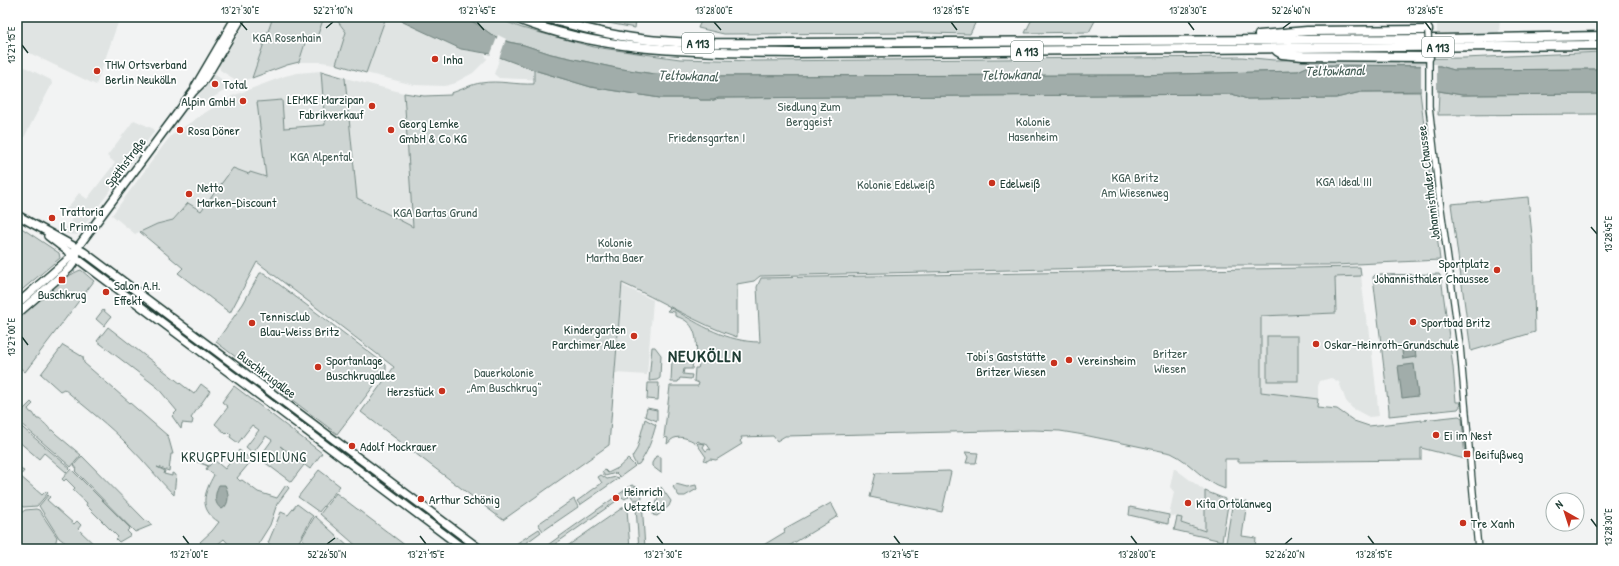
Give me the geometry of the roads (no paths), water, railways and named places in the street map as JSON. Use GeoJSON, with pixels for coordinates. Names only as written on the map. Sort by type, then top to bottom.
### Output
{"type":"FeatureCollection","features":[{"type":"Feature","properties":{"kind":"highway","name":"A 113"},"geometry":{"type":"LineString","coordinates":[[513,17],[564,33],[637,47],[686,52],[1184,50],[1602,46]]}},
{"type":"Feature","properties":{"kind":"highway","name":"A 113"},"geometry":{"type":"LineString","coordinates":[[542,17],[597,31],[639,39],[684,43],[1443,39],[1602,36]]}},
{"type":"Feature","properties":{"kind":"highway"},"geometry":{"type":"LineString","coordinates":[[1243,39],[1250,35],[1307,31],[1428,31]]}},
{"type":"Feature","properties":{"kind":"highway"},"geometry":{"type":"LineString","coordinates":[[1274,49],[1282,54],[1303,56],[1429,57]]}},
{"type":"Feature","properties":{"kind":"main road"},"geometry":{"type":"LineString","coordinates":[[209,67],[236,17]]}},
{"type":"Feature","properties":{"kind":"main road"},"geometry":{"type":"LineString","coordinates":[[209,67],[242,17]]}},
{"type":"Feature","properties":{"kind":"main road","name":"Späthstraße"},"geometry":{"type":"LineString","coordinates":[[74,256],[77,247],[193,92],[202,83],[209,67]]}},
{"type":"Feature","properties":{"kind":"main road","name":"Buschkrugallee"},"geometry":{"type":"LineString","coordinates":[[17,215],[77,247],[480,549]]}},
{"type":"Feature","properties":{"kind":"main road","name":"Buschkrugallee"},"geometry":{"type":"LineString","coordinates":[[36,225],[128,298],[464,549]]}},
{"type":"Feature","properties":{"kind":"main road"},"geometry":{"type":"LineString","coordinates":[[17,304],[74,256]]}},
{"type":"Feature","properties":{"kind":"main road"},"geometry":{"type":"LineString","coordinates":[[17,314],[70,268],[74,256]]}},
{"type":"Feature","properties":{"kind":"main road"},"geometry":{"type":"LineString","coordinates":[[128,298],[134,290]]}},
{"type":"Feature","properties":{"kind":"main road"},"geometry":{"type":"LineString","coordinates":[[236,378],[242,371]]}},
{"type":"Feature","properties":{"kind":"main road"},"geometry":{"type":"LineString","coordinates":[[330,448],[335,441]]}},
{"type":"Feature","properties":{"kind":"street"},"geometry":{"type":"LineString","coordinates":[[1427,17],[1428,31]]}},
{"type":"Feature","properties":{"kind":"street","name":"Johannisthaler Chaussee"},"geometry":{"type":"LineString","coordinates":[[1428,31],[1429,98],[1439,195],[1460,346],[1478,549]]}},
{"type":"Feature","properties":{"kind":"water","name":"Teltowkanal"},"geometry":{"type":"Polygon","coordinates":[[[399,17],[463,17],[477,24],[492,35],[508,42],[524,45],[551,54],[616,68],[654,74],[689,76],[1136,75],[1298,71],[1311,65],[1440,66],[1454,70],[1602,69],[1602,94],[1462,95],[1439,91],[1361,92],[1336,98],[1247,99],[1232,94],[718,98],[714,100],[700,100],[698,98],[660,98],[591,87],[534,70],[491,54],[461,49],[403,22],[399,17]]]}},
{"type":"Feature","properties":{"kind":"water"},"geometry":{"type":"Polygon","coordinates":[[[1415,349],[1416,357],[1403,359],[1402,351],[1415,349]]]}},
{"type":"Feature","properties":{"kind":"water"},"geometry":{"type":"Polygon","coordinates":[[[1414,364],[1418,396],[1402,398],[1398,366],[1414,364]]]}},
{"type":"Feature","properties":{"kind":"water"},"geometry":{"type":"Polygon","coordinates":[[[219,485],[225,485],[228,495],[228,501],[222,509],[216,501],[219,485]]]}},
{"type":"Feature","properties":{"kind":"place","name":"Inha"},"geometry":{"type":"Point","coordinates":[435,59]}},
{"type":"Feature","properties":{"kind":"place","name":"THW Ortsverband Berlin Neukölln"},"geometry":{"type":"Point","coordinates":[97,71]}},
{"type":"Feature","properties":{"kind":"place","name":"Total"},"geometry":{"type":"Point","coordinates":[215,84]}},
{"type":"Feature","properties":{"kind":"place","name":"Alpin GmbH"},"geometry":{"type":"Point","coordinates":[243,101]}},
{"type":"Feature","properties":{"kind":"place","name":"LEMKE Marzipan Fabrikverkauf"},"geometry":{"type":"Point","coordinates":[372,106]}},
{"type":"Feature","properties":{"kind":"place","name":"Rosa Döner"},"geometry":{"type":"Point","coordinates":[180,130]}},
{"type":"Feature","properties":{"kind":"place","name":"Georg Lemke GmbH & Co KG"},"geometry":{"type":"Point","coordinates":[391,130]}},
{"type":"Feature","properties":{"kind":"place","name":"Edelweiß"},"geometry":{"type":"Point","coordinates":[992,183]}},
{"type":"Feature","properties":{"kind":"place","name":"Netto Marken-Discount"},"geometry":{"type":"Point","coordinates":[189,194]}},
{"type":"Feature","properties":{"kind":"place","name":"Trattoria Il Primo"},"geometry":{"type":"Point","coordinates":[52,218]}},
{"type":"Feature","properties":{"kind":"place","name":"Sportplatz Johannisthaler Chaussee"},"geometry":{"type":"Point","coordinates":[1497,270]}},
{"type":"Feature","properties":{"kind":"place","name":"Buschkrug"},"geometry":{"type":"Point","coordinates":[62,280]}},
{"type":"Feature","properties":{"kind":"place","name":"Salon A.H. Effekt"},"geometry":{"type":"Point","coordinates":[106,292]}},
{"type":"Feature","properties":{"kind":"place","name":"Sportbad Britz"},"geometry":{"type":"Point","coordinates":[1413,322]}},
{"type":"Feature","properties":{"kind":"place","name":"Tennisclub Blau-Weiss Britz"},"geometry":{"type":"Point","coordinates":[252,323]}},
{"type":"Feature","properties":{"kind":"place","name":"Kindergarten Parchimer Allee"},"geometry":{"type":"Point","coordinates":[634,336]}},
{"type":"Feature","properties":{"kind":"place","name":"Oskar-Heinroth-Grundschule"},"geometry":{"type":"Point","coordinates":[1316,344]}},
{"type":"Feature","properties":{"kind":"place","name":"Vereinsheim"},"geometry":{"type":"Point","coordinates":[1069,360]}},
{"type":"Feature","properties":{"kind":"place","name":"Tobi's Gaststätte Britzer Wiesen"},"geometry":{"type":"Point","coordinates":[1054,363]}},
{"type":"Feature","properties":{"kind":"place","name":"Sportanlage Buschkrugallee"},"geometry":{"type":"Point","coordinates":[318,367]}},
{"type":"Feature","properties":{"kind":"place","name":"Herzstück"},"geometry":{"type":"Point","coordinates":[442,391]}},
{"type":"Feature","properties":{"kind":"place","name":"Ei im Nest"},"geometry":{"type":"Point","coordinates":[1436,435]}},
{"type":"Feature","properties":{"kind":"place","name":"Adolf Mockrauer"},"geometry":{"type":"Point","coordinates":[352,446]}},
{"type":"Feature","properties":{"kind":"place","name":"Beifußweg"},"geometry":{"type":"Point","coordinates":[1467,454]}},
{"type":"Feature","properties":{"kind":"place","name":"Heinrich Uetzfeld"},"geometry":{"type":"Point","coordinates":[616,498]}},
{"type":"Feature","properties":{"kind":"place","name":"Arthur Schönig"},"geometry":{"type":"Point","coordinates":[421,499]}},
{"type":"Feature","properties":{"kind":"place","name":"Kita Ortolanweg"},"geometry":{"type":"Point","coordinates":[1188,503]}},
{"type":"Feature","properties":{"kind":"place","name":"Tre Xanh"},"geometry":{"type":"Point","coordinates":[1463,523]}},
{"type":"Feature","properties":{"kind":"district","name":"NEUKÖLLN"},"geometry":{"type":"Point","coordinates":[705,355]}},
{"type":"Feature","properties":{"kind":"district","name":"KRUGPFUHLSIEDLUNG"},"geometry":{"type":"Point","coordinates":[244,456]}},
{"type":"Feature","properties":{"kind":"park label","name":"KGA Rosenhain"},"geometry":{"type":"Point","coordinates":[287,37]}},
{"type":"Feature","properties":{"kind":"park label","name":"Siedlung Zum Berggeist"},"geometry":{"type":"Point","coordinates":[809,114]}},
{"type":"Feature","properties":{"kind":"park label","name":"Kolonie Hasenheim"},"geometry":{"type":"Point","coordinates":[1033,128]}},
{"type":"Feature","properties":{"kind":"park label","name":"Friedensgarten I"},"geometry":{"type":"Point","coordinates":[707,137]}},
{"type":"Feature","properties":{"kind":"park label","name":"KGA Alpental"},"geometry":{"type":"Point","coordinates":[321,156]}},
{"type":"Feature","properties":{"kind":"park label","name":"KGA Ideal III"},"geometry":{"type":"Point","coordinates":[1344,181]}},
{"type":"Feature","properties":{"kind":"park label","name":"Kolonie Edelweiß"},"geometry":{"type":"Point","coordinates":[896,184]}},
{"type":"Feature","properties":{"kind":"park label","name":"KGA Britz Am Wiesenweg"},"geometry":{"type":"Point","coordinates":[1135,184]}},
{"type":"Feature","properties":{"kind":"park label","name":"KGA Bartas Grund"},"geometry":{"type":"Point","coordinates":[435,212]}},
{"type":"Feature","properties":{"kind":"park label","name":"Kolonie Martha Baer"},"geometry":{"type":"Point","coordinates":[615,250]}},
{"type":"Feature","properties":{"kind":"park label","name":"Britzer Wiesen"},"geometry":{"type":"Point","coordinates":[1170,360]}},
{"type":"Feature","properties":{"kind":"park label","name":"Dauerkolonie „Am Buschkrug“"},"geometry":{"type":"Point","coordinates":[504,380]}}]}
